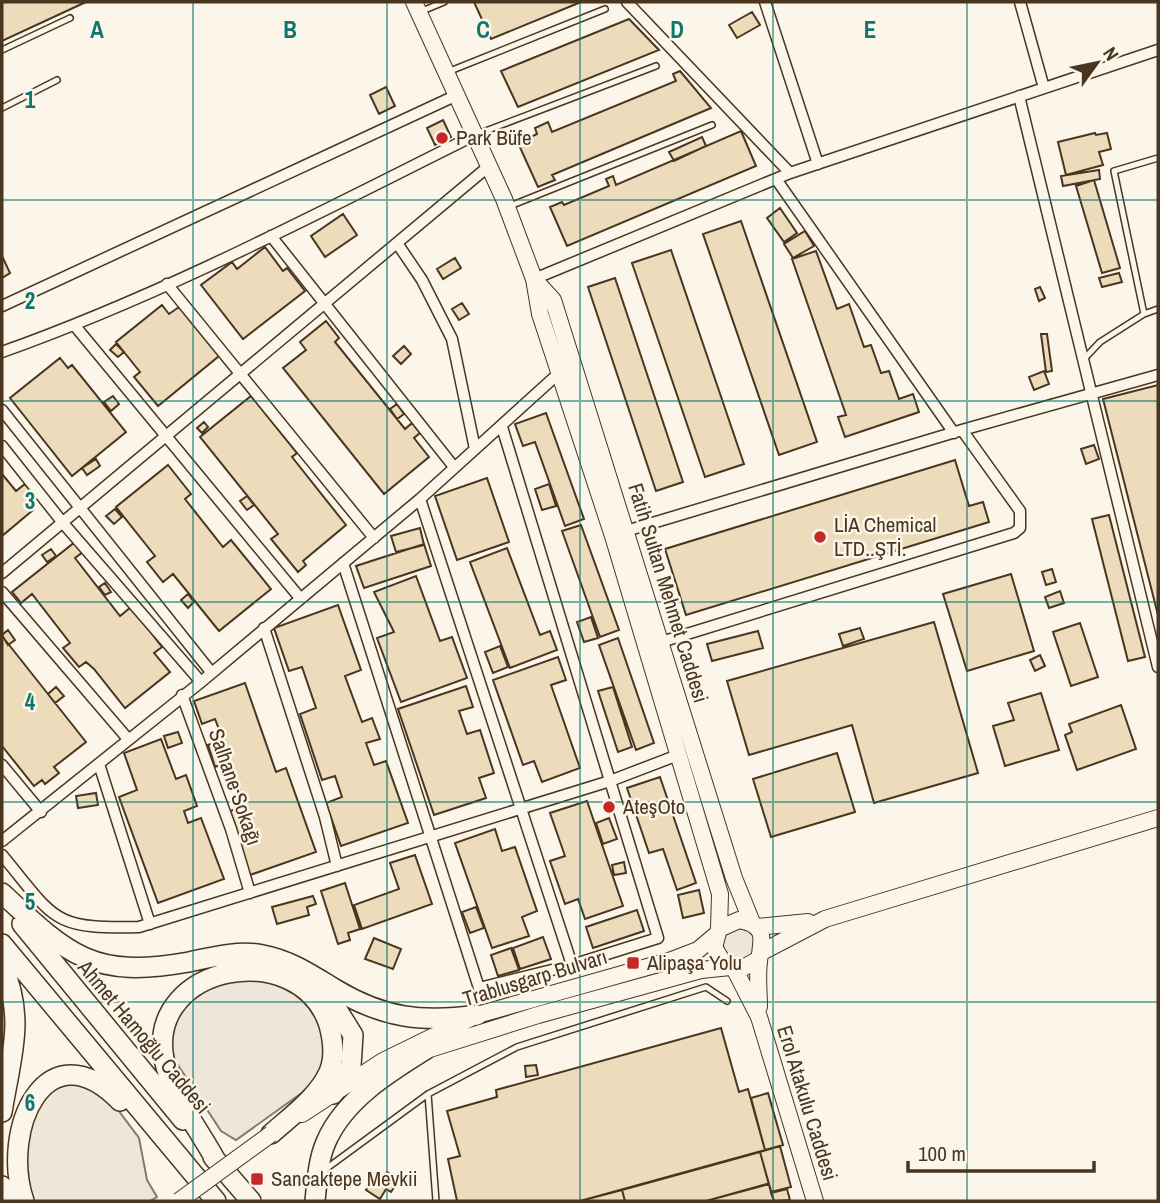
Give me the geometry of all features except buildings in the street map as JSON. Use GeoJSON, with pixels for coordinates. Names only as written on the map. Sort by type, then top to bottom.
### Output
{"type":"FeatureCollection","features":[{"type":"Feature","properties":{"kind":"highway"},"geometry":{"type":"LineString","coordinates":[[2,893],[59,944],[90,962],[147,968],[218,956],[260,954],[280,959],[361,1004],[385,1013],[441,1021],[477,1015]]}},
{"type":"Feature","properties":{"kind":"highway","name":"Ahmet Hamoğlu Caddesi"},"geometry":{"type":"LineString","coordinates":[[2,900],[251,1201]]}},
{"type":"Feature","properties":{"kind":"highway"},"geometry":{"type":"LineString","coordinates":[[2,944],[215,1201]]}},
{"type":"Feature","properties":{"kind":"highway"},"geometry":{"type":"LineString","coordinates":[[2,964],[12,991],[17,1030],[2,1112]]}},
{"type":"Feature","properties":{"kind":"highway"},"geometry":{"type":"LineString","coordinates":[[215,1159],[169,1075],[163,1042],[169,1015],[179,1000],[204,982],[233,970],[267,972],[292,982],[317,1003],[333,1043],[329,1072],[315,1091],[271,1134]]}},
{"type":"Feature","properties":{"kind":"highway"},"geometry":{"type":"LineString","coordinates":[[307,972],[328,993],[353,1035],[351,1066],[333,1094]]}},
{"type":"Feature","properties":{"kind":"highway"},"geometry":{"type":"LineString","coordinates":[[315,1201],[326,1141],[353,1104],[389,1073],[425,1050]]}},
{"type":"Feature","properties":{"kind":"highway"},"geometry":{"type":"LineString","coordinates":[[24,1201],[13,1160],[17,1120],[35,1088],[64,1076],[90,1077],[103,1085],[192,1174]]}},
{"type":"Feature","properties":{"kind":"main road","name":"Fatih Sultan Mehmet Caddesi"},"geometry":{"type":"LineString","coordinates":[[416,7],[507,207],[534,279],[540,314],[558,374],[661,642],[734,878],[755,926]]}},
{"type":"Feature","properties":{"kind":"main road","name":"Fatih Sultan Mehmet Caddesi"},"geometry":{"type":"LineString","coordinates":[[534,279],[554,300],[576,369],[678,755],[720,894],[718,932]]}},
{"type":"Feature","properties":{"kind":"main road"},"geometry":{"type":"LineString","coordinates":[[558,374],[576,369]]}},
{"type":"Feature","properties":{"kind":"main road"},"geometry":{"type":"LineString","coordinates":[[678,755],[694,749]]}},
{"type":"Feature","properties":{"kind":"main road"},"geometry":{"type":"LineString","coordinates":[[759,1017],[732,968],[716,953],[718,932],[739,920],[755,926],[825,919],[1158,818]]}},
{"type":"Feature","properties":{"kind":"main road"},"geometry":{"type":"LineString","coordinates":[[732,968],[748,967],[760,955],[825,919]]}},
{"type":"Feature","properties":{"kind":"main road"},"geometry":{"type":"LineString","coordinates":[[755,926],[763,939],[760,955],[759,1017]]}},
{"type":"Feature","properties":{"kind":"main road","name":"Trablusgarp Bulvarı"},"geometry":{"type":"LineString","coordinates":[[179,1201],[271,1134],[383,1061],[477,1015],[672,960],[698,950],[718,932]]}},
{"type":"Feature","properties":{"kind":"main road","name":"Trablusgarp Bulvarı"},"geometry":{"type":"LineString","coordinates":[[333,1094],[425,1050],[701,970],[732,968]]}},
{"type":"Feature","properties":{"kind":"main road","name":"Erol Atakulu Caddesi"},"geometry":{"type":"LineString","coordinates":[[759,1017],[815,1201]]}},
{"type":"Feature","properties":{"kind":"street"},"geometry":{"type":"LineString","coordinates":[[627,2],[790,173]]}},
{"type":"Feature","properties":{"kind":"street"},"geometry":{"type":"LineString","coordinates":[[765,2],[818,164]]}},
{"type":"Feature","properties":{"kind":"street"},"geometry":{"type":"LineString","coordinates":[[1020,2],[1044,88]]}},
{"type":"Feature","properties":{"kind":"street"},"geometry":{"type":"LineString","coordinates":[[534,279],[790,173],[1158,50]]}},
{"type":"Feature","properties":{"kind":"street"},"geometry":{"type":"LineString","coordinates":[[2,306],[457,95]]}},
{"type":"Feature","properties":{"kind":"street"},"geometry":{"type":"LineString","coordinates":[[1019,96],[1158,667]]}},
{"type":"Feature","properties":{"kind":"street"},"geometry":{"type":"LineString","coordinates":[[2,352],[75,326],[167,284],[475,135]]}},
{"type":"Feature","properties":{"kind":"street"},"geometry":{"type":"LineString","coordinates":[[2,573],[489,166]]}},
{"type":"Feature","properties":{"kind":"street"},"geometry":{"type":"LineString","coordinates":[[661,642],[1014,533],[1020,528],[1020,511],[958,431],[776,179]]}},
{"type":"Feature","properties":{"kind":"street"},"geometry":{"type":"LineString","coordinates":[[271,236],[454,467]]}},
{"type":"Feature","properties":{"kind":"street"},"geometry":{"type":"LineString","coordinates":[[397,243],[422,280],[452,339],[475,449]]}},
{"type":"Feature","properties":{"kind":"street"},"geometry":{"type":"LineString","coordinates":[[167,284],[374,538]]}},
{"type":"Feature","properties":{"kind":"street"},"geometry":{"type":"LineString","coordinates":[[75,326],[300,598]]}},
{"type":"Feature","properties":{"kind":"street"},"geometry":{"type":"LineString","coordinates":[[2,841],[374,538],[502,427],[558,374]]}},
{"type":"Feature","properties":{"kind":"street"},"geometry":{"type":"LineString","coordinates":[[619,533],[958,431],[1158,375]]}},
{"type":"Feature","properties":{"kind":"street"},"geometry":{"type":"LineString","coordinates":[[2,410],[79,510],[211,672]]}},
{"type":"Feature","properties":{"kind":"street"},"geometry":{"type":"LineString","coordinates":[[343,563],[479,988],[572,965],[658,938],[502,427]]}},
{"type":"Feature","properties":{"kind":"street"},"geometry":{"type":"LineString","coordinates":[[2,446],[64,523],[201,681]]}},
{"type":"Feature","properties":{"kind":"street"},"geometry":{"type":"LineString","coordinates":[[420,499],[572,965]]}},
{"type":"Feature","properties":{"kind":"street"},"geometry":{"type":"LineString","coordinates":[[2,593],[128,739]]}},
{"type":"Feature","properties":{"kind":"street"},"geometry":{"type":"LineString","coordinates":[[264,628],[325,817],[337,866]]}},
{"type":"Feature","properties":{"kind":"street","name":"Salhane Sokağı"},"geometry":{"type":"LineString","coordinates":[[182,695],[231,829],[250,892]]}},
{"type":"Feature","properties":{"kind":"street"},"geometry":{"type":"LineString","coordinates":[[2,855],[51,914],[64,922],[89,928],[150,924],[610,781],[678,755]]}},
{"type":"Feature","properties":{"kind":"street"},"geometry":{"type":"LineString","coordinates":[[99,764],[150,924]]}},
{"type":"Feature","properties":{"kind":"street"},"geometry":{"type":"LineString","coordinates":[[2,765],[41,811]]}},
{"type":"Feature","properties":{"kind":"lane"},"geometry":{"type":"LineString","coordinates":[[416,7],[444,2]]}},
{"type":"Feature","properties":{"kind":"lane"},"geometry":{"type":"LineString","coordinates":[[447,73],[605,9]]}},
{"type":"Feature","properties":{"kind":"lane"},"geometry":{"type":"LineString","coordinates":[[2,50],[70,18]]}},
{"type":"Feature","properties":{"kind":"lane"},"geometry":{"type":"LineString","coordinates":[[475,135],[656,66]]}},
{"type":"Feature","properties":{"kind":"lane"},"geometry":{"type":"LineString","coordinates":[[2,108],[57,80]]}},
{"type":"Feature","properties":{"kind":"lane"},"geometry":{"type":"LineString","coordinates":[[507,207],[712,125]]}},
{"type":"Feature","properties":{"kind":"lane"},"geometry":{"type":"LineString","coordinates":[[1144,314],[1114,172],[1158,158]]}},
{"type":"Feature","properties":{"kind":"lane"},"geometry":{"type":"LineString","coordinates":[[1083,360],[1100,342],[1144,314],[1158,309]]}},
{"type":"Feature","properties":{"kind":"lane"},"geometry":{"type":"LineString","coordinates":[[318,1175],[428,1094],[517,1047],[706,987],[727,1001]]}},
{"type":"Feature","properties":{"kind":"lane"},"geometry":{"type":"LineString","coordinates":[[428,1094],[436,1201]]}},
{"type":"Feature","properties":{"kind":"shaded area"},"geometry":{"type":"Polygon","coordinates":[[[739,928],[750,933],[755,944],[750,955],[739,960],[728,955],[723,944],[728,933],[739,928]]]}},
{"type":"Feature","properties":{"kind":"shaded area"},"geometry":{"type":"Polygon","coordinates":[[[234,974],[291,984],[326,1024],[324,1066],[310,1087],[236,1140],[221,1131],[174,1059],[170,1040],[178,1008],[234,974]]]}},
{"type":"Feature","properties":{"kind":"shaded area"},"geometry":{"type":"Polygon","coordinates":[[[51,1083],[100,1086],[139,1138],[147,1180],[157,1197],[150,1201],[34,1201],[17,1155],[51,1083]]]}},
{"type":"Feature","properties":{"kind":"place","name":"Park Büfe"},"geometry":{"type":"Point","coordinates":[442,138]}},
{"type":"Feature","properties":{"kind":"place","name":"LİA Chemical LTD..ŞTİ."},"geometry":{"type":"Point","coordinates":[820,537]}},
{"type":"Feature","properties":{"kind":"place","name":"AteşOto"},"geometry":{"type":"Point","coordinates":[609,807]}},
{"type":"Feature","properties":{"kind":"place","name":"Alipaşa Yolu"},"geometry":{"type":"Point","coordinates":[633,963]}},
{"type":"Feature","properties":{"kind":"place","name":"Sancaktepe Mevkii"},"geometry":{"type":"Point","coordinates":[257,1179]}}]}
